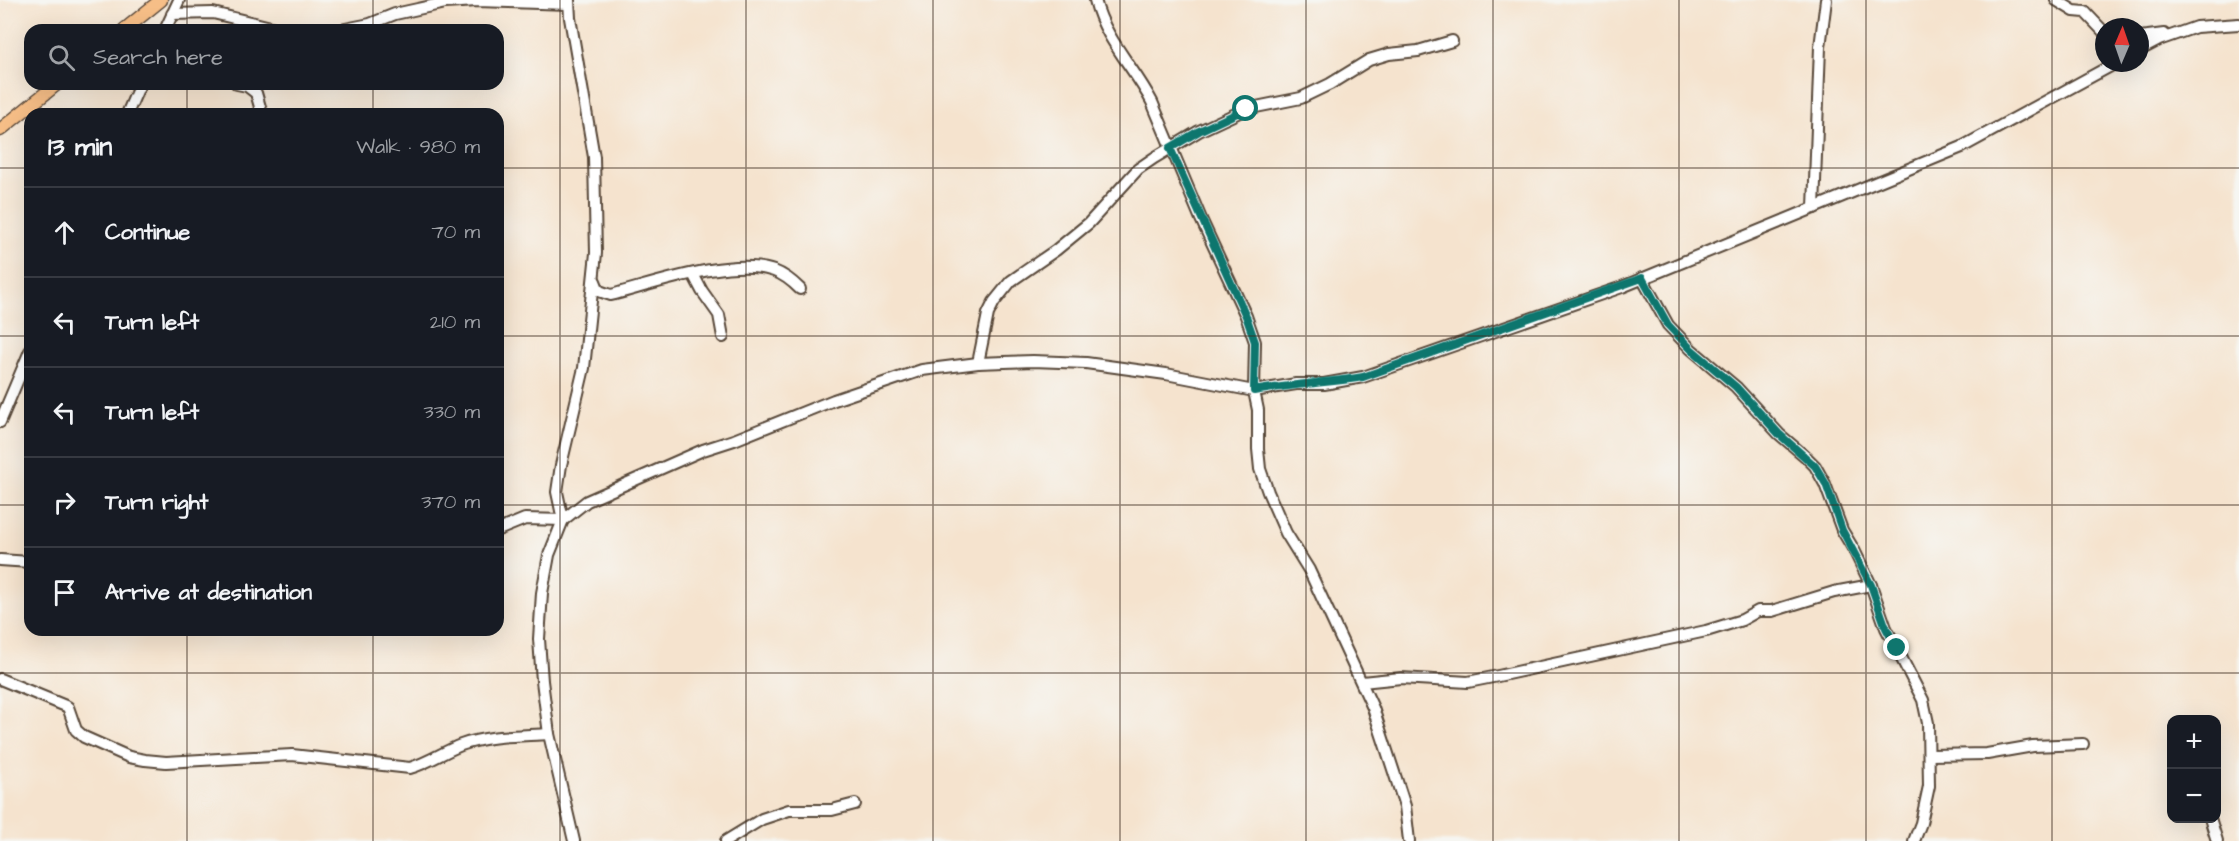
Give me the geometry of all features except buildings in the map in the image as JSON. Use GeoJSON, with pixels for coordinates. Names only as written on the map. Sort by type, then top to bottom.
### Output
{"type":"FeatureCollection","features":[{"type":"Feature","properties":{"kind":"main road"},"geometry":{"type":"LineString","coordinates":[[131,24],[161,0]]}},
{"type":"Feature","properties":{"kind":"main road"},"geometry":{"type":"LineString","coordinates":[[27,108],[50,90]]}},
{"type":"Feature","properties":{"kind":"main road"},"geometry":{"type":"LineString","coordinates":[[0,130],[24,111]]}},
{"type":"Feature","properties":{"kind":"street"},"geometry":{"type":"LineString","coordinates":[[168,24],[179,0]]}},
{"type":"Feature","properties":{"kind":"street"},"geometry":{"type":"LineString","coordinates":[[1095,0],[1099,16],[1108,34],[1152,102],[1170,148],[1246,316],[1255,342],[1254,391],[1258,410],[1260,469],[1286,533],[1309,570],[1373,708],[1405,806],[1409,841]]}},
{"type":"Feature","properties":{"kind":"street"},"geometry":{"type":"LineString","coordinates":[[1814,208],[1820,47],[1826,0]]}},
{"type":"Feature","properties":{"kind":"street"},"geometry":{"type":"LineString","coordinates":[[2056,0],[2074,11],[2085,12],[2095,23]]}},
{"type":"Feature","properties":{"kind":"street"},"geometry":{"type":"LineString","coordinates":[[370,24],[395,14],[445,3],[569,2],[594,157],[597,219],[595,280],[584,368],[561,465],[557,492],[562,520],[549,555],[542,593],[539,639],[549,734],[574,841]]}},
{"type":"Feature","properties":{"kind":"street"},"geometry":{"type":"LineString","coordinates":[[172,14],[213,13],[258,24]]}},
{"type":"Feature","properties":{"kind":"street"},"geometry":{"type":"LineString","coordinates":[[2149,45],[2196,27],[2239,24]]}},
{"type":"Feature","properties":{"kind":"street"},"geometry":{"type":"LineString","coordinates":[[2149,37],[2182,32]]}},
{"type":"Feature","properties":{"kind":"street"},"geometry":{"type":"LineString","coordinates":[[978,363],[988,314],[994,302],[1011,281],[1056,250],[1089,223],[1138,169],[1199,131],[1246,109],[1300,98],[1330,84],[1369,60],[1452,41]]}},
{"type":"Feature","properties":{"kind":"street"},"geometry":{"type":"LineString","coordinates":[[504,528],[525,519],[562,520],[587,501],[703,450],[834,400],[922,370],[978,363],[1033,361],[1086,363],[1167,374],[1254,391],[1296,384],[1324,384],[1363,377],[1642,278],[1962,147],[2100,72]]}},
{"type":"Feature","properties":{"kind":"street"},"geometry":{"type":"LineString","coordinates":[[130,108],[137,90]]}},
{"type":"Feature","properties":{"kind":"street"},"geometry":{"type":"LineString","coordinates":[[252,90],[256,93],[260,108]]}},
{"type":"Feature","properties":{"kind":"street"},"geometry":{"type":"LineString","coordinates":[[595,280],[599,291],[611,295],[723,268],[759,268],[773,271],[790,279],[800,289]]}},
{"type":"Feature","properties":{"kind":"street"},"geometry":{"type":"LineString","coordinates":[[693,274],[719,315],[723,337]]}},
{"type":"Feature","properties":{"kind":"street"},"geometry":{"type":"LineString","coordinates":[[1642,278],[1668,325],[1691,349],[1736,387],[1779,434],[1815,466],[1826,484],[1842,530],[1871,585],[1886,628],[1923,700],[1928,723],[1929,786],[1921,823],[1914,841]]}},
{"type":"Feature","properties":{"kind":"street"},"geometry":{"type":"LineString","coordinates":[[0,423],[24,365]]}},
{"type":"Feature","properties":{"kind":"street"},"geometry":{"type":"LineString","coordinates":[[0,560],[24,562]]}},
{"type":"Feature","properties":{"kind":"street"},"geometry":{"type":"LineString","coordinates":[[1362,682],[1401,678],[1468,682],[1706,631],[1742,620],[1758,611],[1772,611],[1834,592],[1871,585]]}},
{"type":"Feature","properties":{"kind":"street"},"geometry":{"type":"LineString","coordinates":[[0,679],[68,707],[76,730],[84,737],[129,757],[145,760],[166,762],[292,755],[410,768],[422,765],[460,745],[478,740],[549,734]]}},
{"type":"Feature","properties":{"kind":"street"},"geometry":{"type":"LineString","coordinates":[[1929,755],[1987,754],[2033,746],[2083,744]]}},
{"type":"Feature","properties":{"kind":"street"},"geometry":{"type":"LineString","coordinates":[[726,841],[762,819],[789,810],[832,810],[855,804]]}},
{"type":"Feature","properties":{"kind":"street"},"geometry":{"type":"LineString","coordinates":[[2211,823],[2217,841]]}},
{"type":"Feature","properties":{"kind":"route"},"geometry":{"type":"LineString","coordinates":[[1246,109],[1199,131],[1170,148],[1246,316],[1255,342],[1254,391],[1296,384],[1324,384],[1363,377],[1642,278],[1668,325],[1691,349],[1736,387],[1779,434],[1815,466],[1826,484],[1842,530],[1871,585],[1886,628],[1897,648]]}}]}
